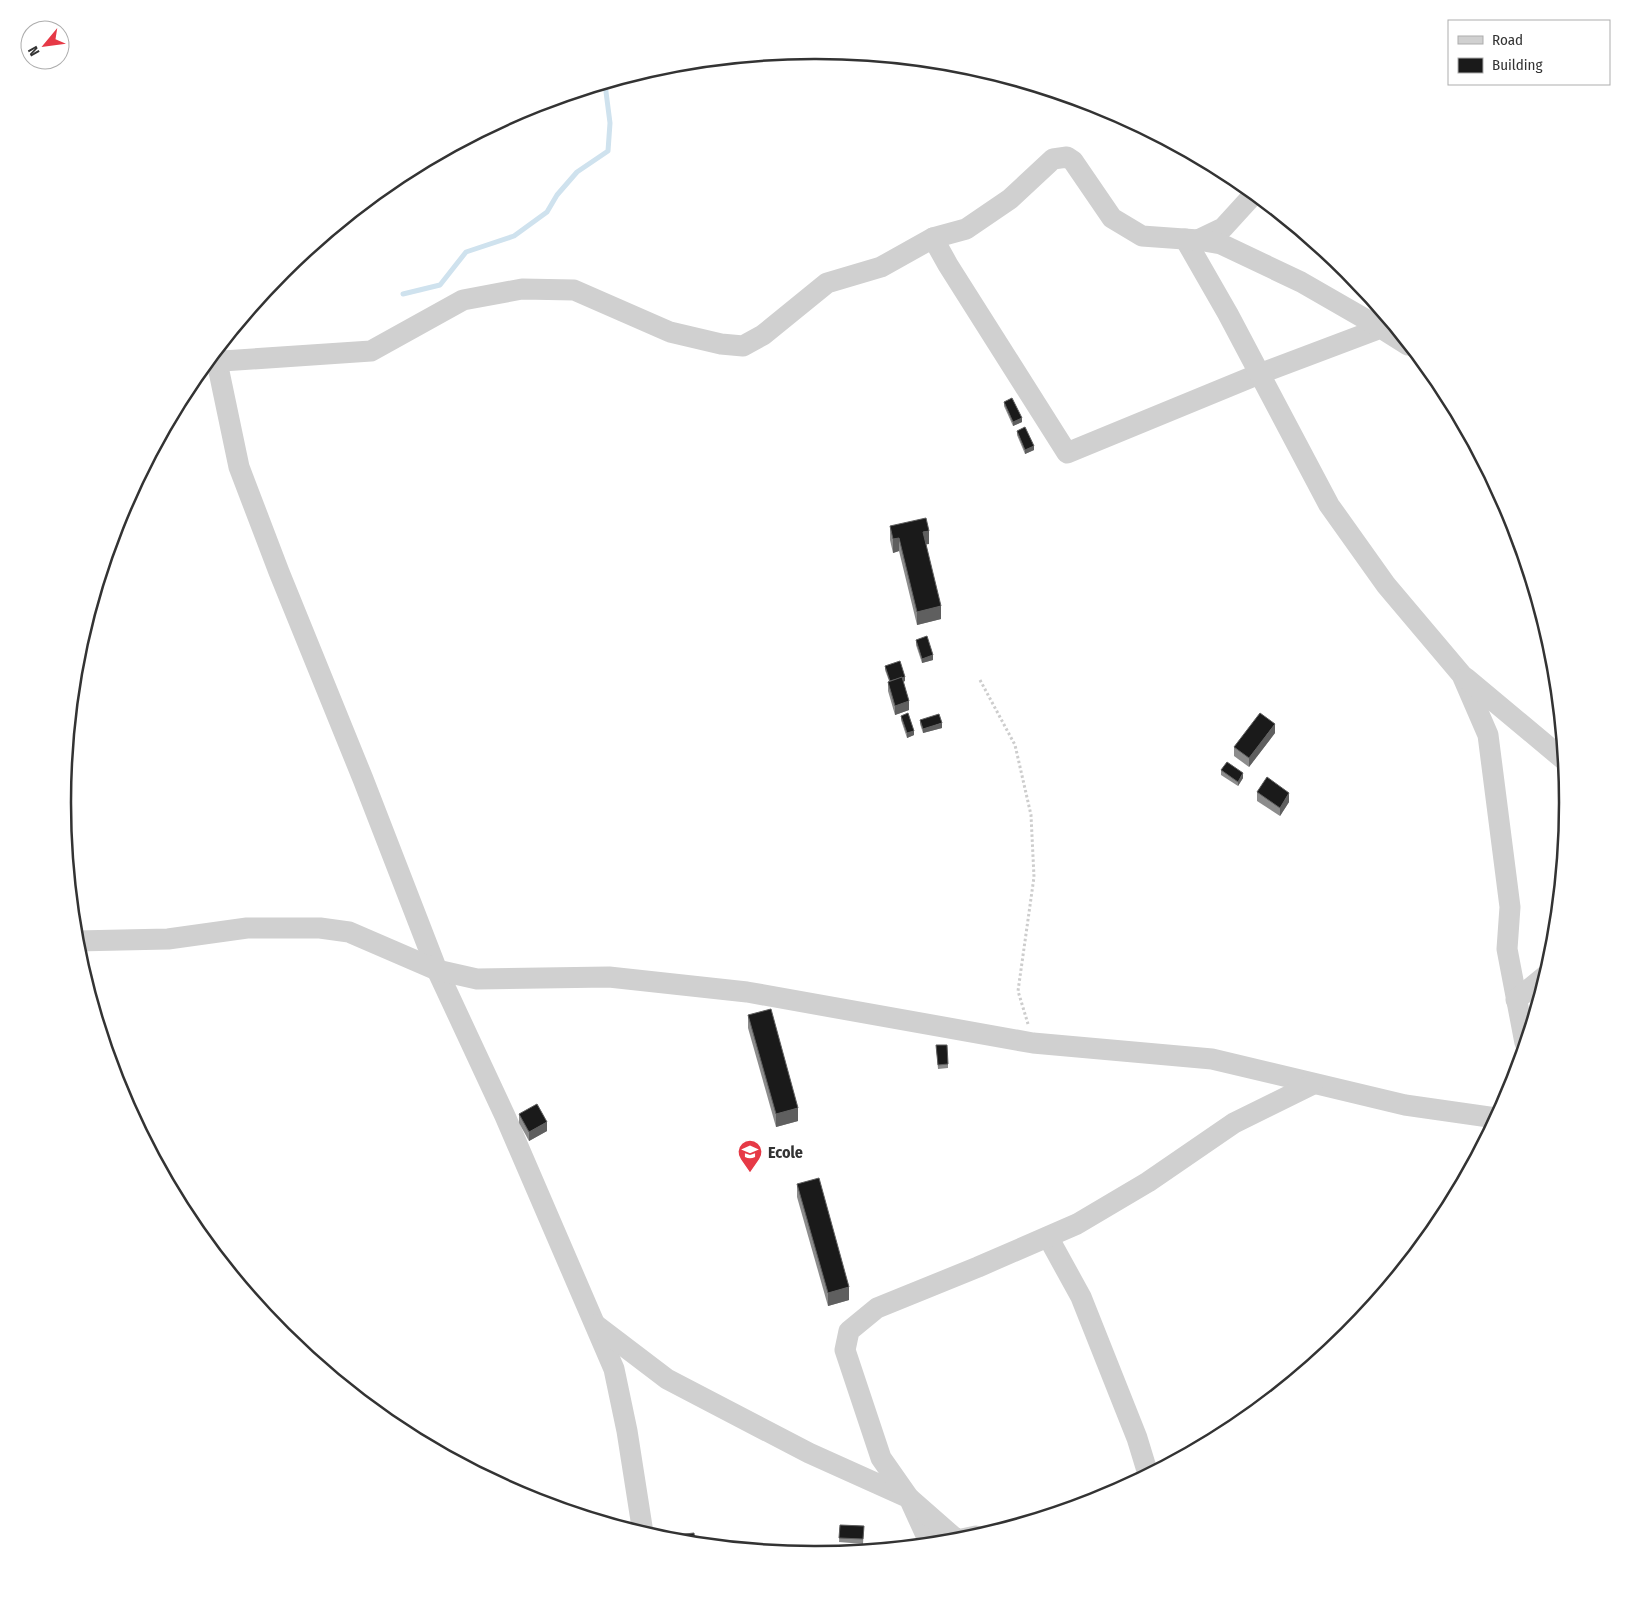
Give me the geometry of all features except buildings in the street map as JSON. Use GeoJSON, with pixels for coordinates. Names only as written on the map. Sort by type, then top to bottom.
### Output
{"type":"FeatureCollection","features":[{"type":"Feature","properties":{"kind":"street"},"geometry":{"type":"LineString","coordinates":[[219,359],[371,351],[463,300],[522,289],[574,290],[670,332],[721,344],[743,346],[763,335],[826,283],[881,267],[932,238],[966,228],[1010,199],[1053,159],[1067,157],[1073,161],[1112,218],[1142,236],[1191,239],[1220,244],[1270,266],[1386,326]]}},
{"type":"Feature","properties":{"kind":"street"},"geometry":{"type":"LineString","coordinates":[[1191,239],[1223,228],[1249,199]]}},
{"type":"Feature","properties":{"kind":"street"},"geometry":{"type":"LineString","coordinates":[[932,238],[1067,452],[1259,374],[1386,327]]}},
{"type":"Feature","properties":{"kind":"street"},"geometry":{"type":"LineString","coordinates":[[1191,239],[1259,374],[1329,505],[1386,585],[1462,675],[1557,754]]}},
{"type":"Feature","properties":{"kind":"street"},"geometry":{"type":"LineString","coordinates":[[215,364],[239,467],[279,572],[363,779],[437,970],[509,1125],[614,1369],[627,1431],[642,1525]]}},
{"type":"Feature","properties":{"kind":"street"},"geometry":{"type":"LineString","coordinates":[[1462,675],[1488,736],[1510,907],[1506,949],[1522,1032]]}},
{"type":"Feature","properties":{"kind":"street"},"geometry":{"type":"LineString","coordinates":[[85,941],[168,939],[247,928],[320,928],[349,932],[437,970],[477,979],[609,977],[747,992],[1033,1043],[1212,1060],[1405,1105],[1488,1117]]}},
{"type":"Feature","properties":{"kind":"street"},"geometry":{"type":"LineString","coordinates":[[1516,1000],[1536,984]]}},
{"type":"Feature","properties":{"kind":"street"},"geometry":{"type":"LineString","coordinates":[[927,1537],[909,1498],[881,1458],[845,1350],[850,1331],[877,1308],[1077,1224],[1148,1182],[1234,1123],[1313,1084]]}},
{"type":"Feature","properties":{"kind":"street"},"geometry":{"type":"LineString","coordinates":[[1048,1237],[1081,1297],[1146,1469]]}},
{"type":"Feature","properties":{"kind":"street"},"geometry":{"type":"LineString","coordinates":[[596,1325],[667,1379],[809,1453],[909,1498],[950,1534]]}},
{"type":"Feature","properties":{"kind":"path"},"geometry":{"type":"LineString","coordinates":[[980,680],[1016,745],[1031,815],[1034,877],[1018,991],[1033,1043]]}},
{"type":"Feature","properties":{"kind":"waterway"},"geometry":{"type":"LineString","coordinates":[[403,294],[440,285],[466,252],[514,236],[547,212],[557,195],[577,172],[608,151],[610,123],[606,89]]}},
{"type":"Feature","properties":{"kind":"place","name":"Ecole"},"geometry":{"type":"Point","coordinates":[750,1173]}}]}
